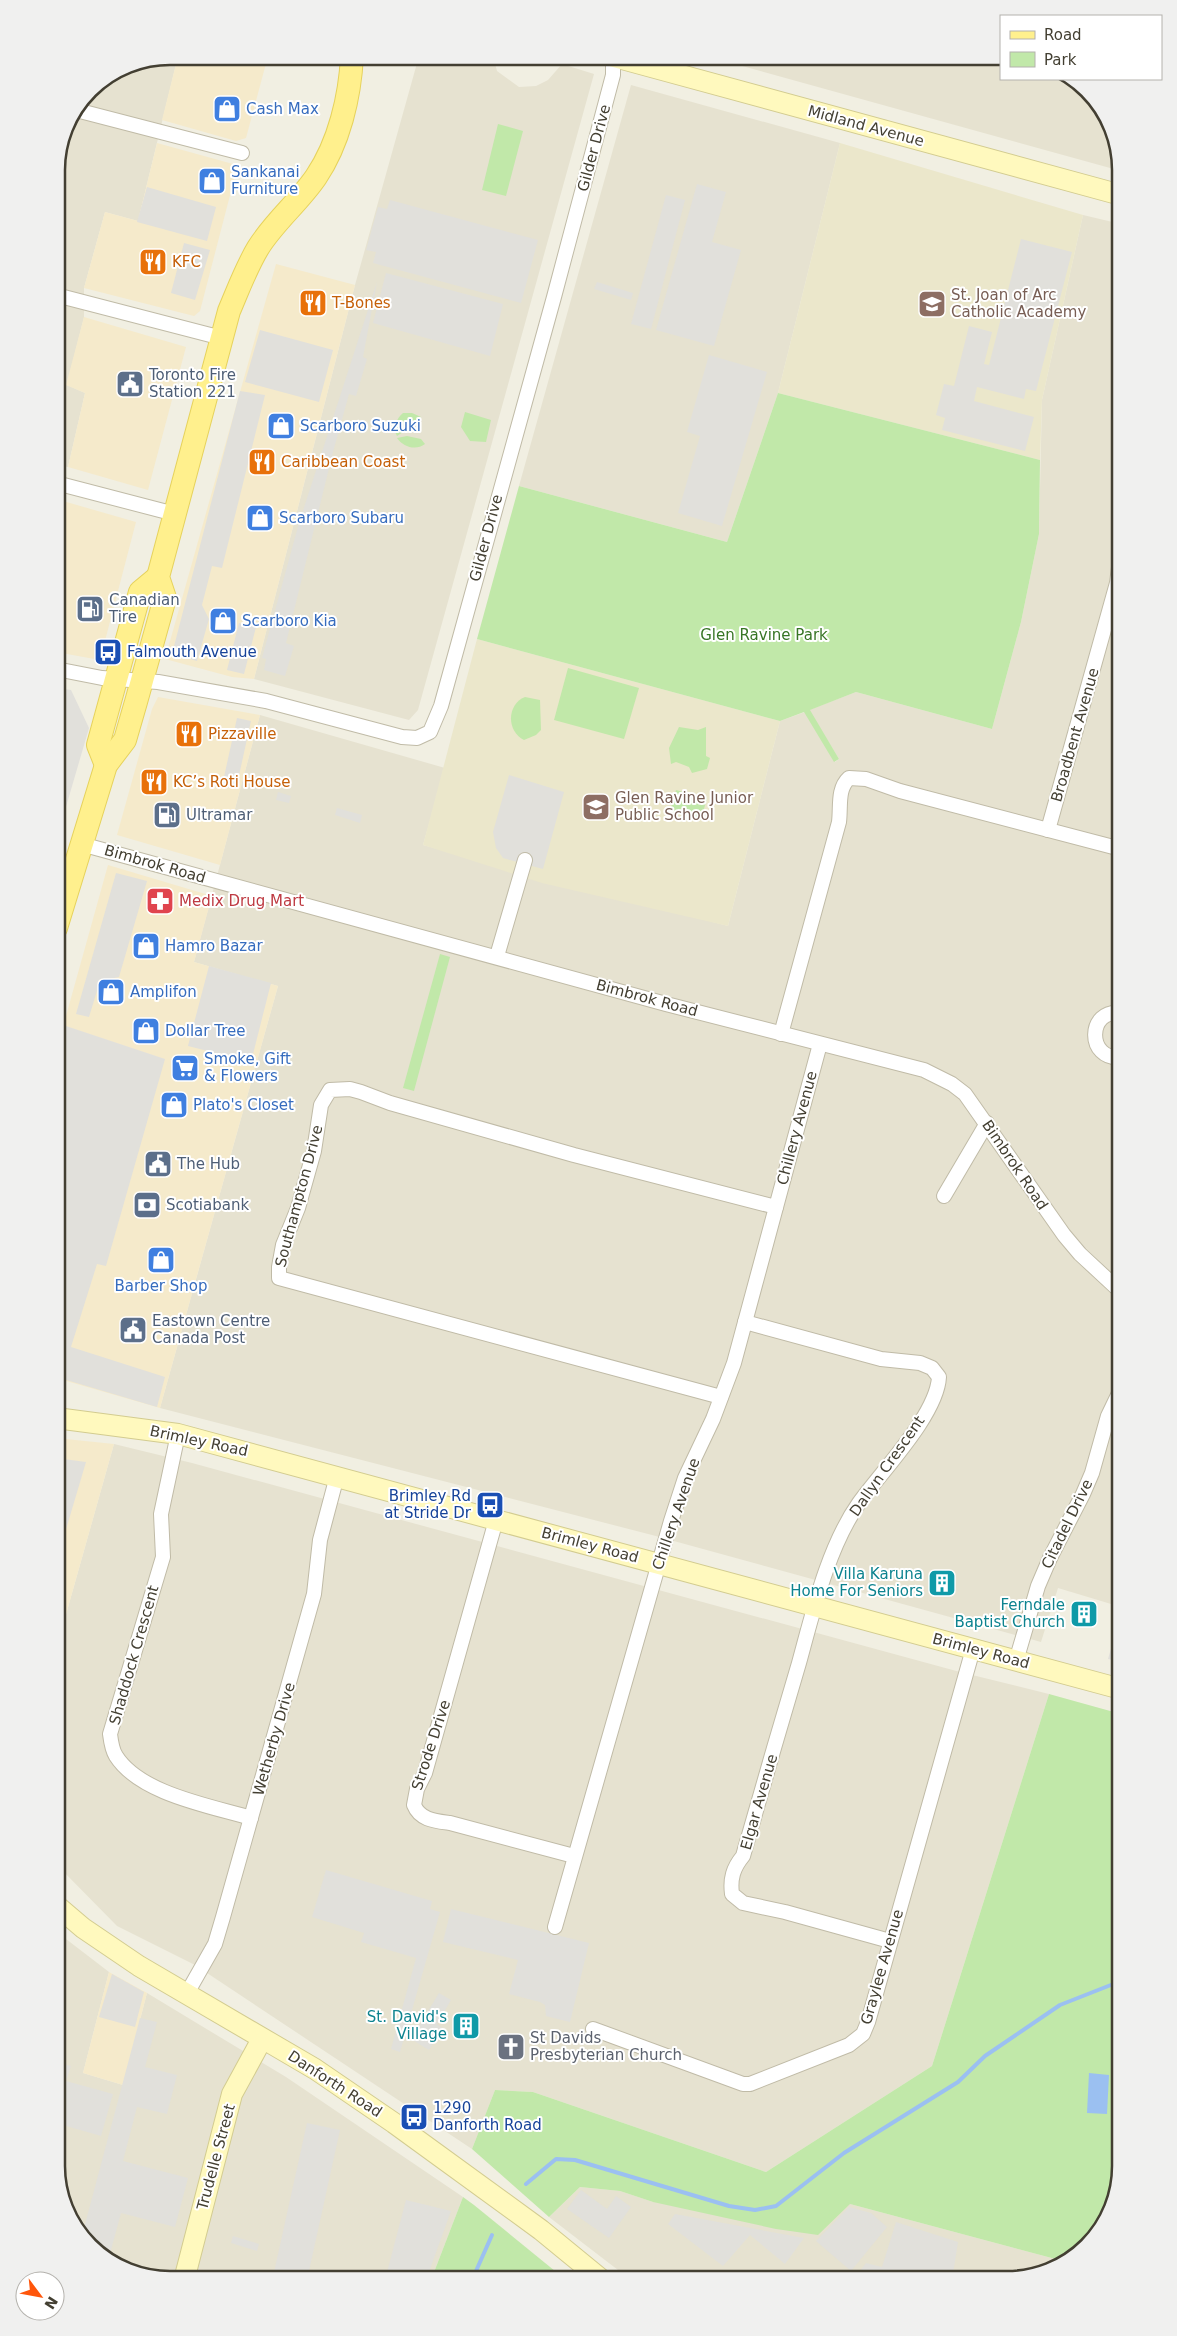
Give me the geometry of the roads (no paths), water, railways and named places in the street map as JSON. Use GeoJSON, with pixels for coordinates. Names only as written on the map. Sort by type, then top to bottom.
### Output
{"type":"FeatureCollection","features":[{"type":"Feature","properties":{"kind":"main road"},"geometry":{"type":"LineString","coordinates":[[65,898],[106,765],[125,740],[142,681],[164,598],[158,576],[229,311],[244,274],[259,247],[317,176],[332,147],[343,115],[351,65]]}},
{"type":"Feature","properties":{"kind":"main road","name":"Midland Avenue"},"geometry":{"type":"LineString","coordinates":[[642,65],[1112,193]]}},
{"type":"Feature","properties":{"kind":"main road"},"geometry":{"type":"LineString","coordinates":[[106,765],[98,745],[116,678],[140,592],[158,576]]}},
{"type":"Feature","properties":{"kind":"main road","name":"Brimley Road"},"geometry":{"type":"LineString","coordinates":[[65,1419],[178,1434],[1112,1687]]}},
{"type":"Feature","properties":{"kind":"main road","name":"Danforth Road"},"geometry":{"type":"LineString","coordinates":[[65,1912],[121,1954],[186,1995],[315,2069],[394,2123],[535,2225],[591,2271]]}},
{"type":"Feature","properties":{"kind":"main road","name":"Trudelle Street"},"geometry":{"type":"LineString","coordinates":[[186,2271],[232,2094],[262,2039]]}},
{"type":"Feature","properties":{"kind":"street","name":"Gilder Drive"},"geometry":{"type":"LineString","coordinates":[[142,681],[266,701],[402,737],[417,738],[430,732],[441,706],[556,288],[613,75],[613,65]]}},
{"type":"Feature","properties":{"kind":"street"},"geometry":{"type":"LineString","coordinates":[[83,112],[242,153]]}},
{"type":"Feature","properties":{"kind":"street"},"geometry":{"type":"LineString","coordinates":[[65,296],[222,338]]}},
{"type":"Feature","properties":{"kind":"street"},"geometry":{"type":"LineString","coordinates":[[65,485],[175,514]]}},
{"type":"Feature","properties":{"kind":"street","name":"Broadbent Avenue"},"geometry":{"type":"LineString","coordinates":[[1048,830],[1112,601]]}},
{"type":"Feature","properties":{"kind":"street"},"geometry":{"type":"LineString","coordinates":[[65,671],[102,678],[142,681]]}},
{"type":"Feature","properties":{"kind":"street"},"geometry":{"type":"LineString","coordinates":[[782,1034],[839,822],[840,792],[844,783],[849,778],[866,779],[900,791],[1112,848]]}},
{"type":"Feature","properties":{"kind":"street","name":"Bimbrok Road"},"geometry":{"type":"LineString","coordinates":[[81,844],[782,1034],[924,1070],[952,1084],[965,1094],[1064,1235],[1080,1254],[1112,1284]]}},
{"type":"Feature","properties":{"kind":"street"},"geometry":{"type":"LineString","coordinates":[[497,956],[525,860]]}},
{"type":"Feature","properties":{"kind":"street"},"geometry":{"type":"LineString","coordinates":[[1112,1013],[1104,1016],[1095,1028],[1094,1036],[1099,1049],[1104,1054],[1112,1057]]}},
{"type":"Feature","properties":{"kind":"street","name":"Chillery Avenue"},"geometry":{"type":"LineString","coordinates":[[555,1928],[658,1564],[685,1478],[721,1396],[745,1322],[820,1044]]}},
{"type":"Feature","properties":{"kind":"street","name":"Southampton Drive"},"geometry":{"type":"LineString","coordinates":[[721,1396],[280,1278],[279,1267],[283,1245],[298,1208],[314,1151],[321,1105],[330,1090],[350,1089],[390,1103],[574,1155],[776,1207]]}},
{"type":"Feature","properties":{"kind":"street"},"geometry":{"type":"LineString","coordinates":[[944,1196],[987,1123]]}},
{"type":"Feature","properties":{"kind":"street","name":"Dallyn Crescent"},"geometry":{"type":"LineString","coordinates":[[745,1322],[881,1359],[920,1363],[932,1368],[939,1377],[939,1387],[900,1454],[859,1504],[844,1529],[815,1606]]}},
{"type":"Feature","properties":{"kind":"street","name":"Citadel Drive"},"geometry":{"type":"LineString","coordinates":[[1016,1661],[1038,1586],[1092,1473],[1112,1408]]}},
{"type":"Feature","properties":{"kind":"street","name":"Shaddock Crescent"},"geometry":{"type":"LineString","coordinates":[[178,1434],[161,1514],[163,1557],[110,1734],[112,1745],[116,1756],[125,1766],[149,1783],[171,1795],[251,1818]]}},
{"type":"Feature","properties":{"kind":"street","name":"Wetherby Drive"},"geometry":{"type":"LineString","coordinates":[[186,1995],[215,1944],[314,1594],[320,1540],[337,1476]]}},
{"type":"Feature","properties":{"kind":"street","name":"Strode Drive"},"geometry":{"type":"LineString","coordinates":[[496,1520],[425,1773],[417,1789],[414,1805],[421,1816],[434,1821],[450,1823],[574,1856]]}},
{"type":"Feature","properties":{"kind":"street","name":"Elgar Avenue"},"geometry":{"type":"LineString","coordinates":[[815,1606],[743,1856],[733,1874],[732,1894],[742,1903],[785,1912],[890,1940]]}},
{"type":"Feature","properties":{"kind":"street","name":"Graylee Avenue"},"geometry":{"type":"LineString","coordinates":[[593,2029],[750,2084],[849,2045],[859,2038],[868,2022],[973,1649]]}},
{"type":"Feature","properties":{"kind":"water"},"geometry":{"type":"Polygon","coordinates":[[[1089,2073],[1109,2075],[1107,2114],[1087,2113],[1089,2073]]]}},
{"type":"Feature","properties":{"kind":"waterway"},"geometry":{"type":"LineString","coordinates":[[526,2184],[556,2159],[575,2160],[729,2206],[755,2210],[776,2206],[844,2153],[958,2082],[985,2056],[1060,2005],[1112,1985]]}},
{"type":"Feature","properties":{"kind":"waterway"},"geometry":{"type":"LineString","coordinates":[[476,2271],[492,2235]]}},
{"type":"Feature","properties":{"kind":"place","name":"Cash Max"},"geometry":{"type":"Point","coordinates":[227,109]}},
{"type":"Feature","properties":{"kind":"place","name":"Sankanai Furniture"},"geometry":{"type":"Point","coordinates":[212,181]}},
{"type":"Feature","properties":{"kind":"place","name":"KFC"},"geometry":{"type":"Point","coordinates":[153,262]}},
{"type":"Feature","properties":{"kind":"place","name":"T-Bones"},"geometry":{"type":"Point","coordinates":[313,303]}},
{"type":"Feature","properties":{"kind":"place","name":"St. Joan of Arc Catholic Academy"},"geometry":{"type":"Point","coordinates":[932,304]}},
{"type":"Feature","properties":{"kind":"place","name":"Toronto Fire Station 221"},"geometry":{"type":"Point","coordinates":[130,384]}},
{"type":"Feature","properties":{"kind":"place","name":"Scarboro Suzuki"},"geometry":{"type":"Point","coordinates":[281,426]}},
{"type":"Feature","properties":{"kind":"place","name":"Caribbean Coast"},"geometry":{"type":"Point","coordinates":[262,462]}},
{"type":"Feature","properties":{"kind":"place","name":"Scarboro Subaru"},"geometry":{"type":"Point","coordinates":[260,518]}},
{"type":"Feature","properties":{"kind":"place","name":"Canadian Tire"},"geometry":{"type":"Point","coordinates":[90,609]}},
{"type":"Feature","properties":{"kind":"place","name":"Scarboro Kia"},"geometry":{"type":"Point","coordinates":[223,621]}},
{"type":"Feature","properties":{"kind":"place","name":"Falmouth Avenue"},"geometry":{"type":"Point","coordinates":[108,652]}},
{"type":"Feature","properties":{"kind":"place","name":"Pizzaville"},"geometry":{"type":"Point","coordinates":[189,734]}},
{"type":"Feature","properties":{"kind":"place","name":"KC’s Roti House"},"geometry":{"type":"Point","coordinates":[154,782]}},
{"type":"Feature","properties":{"kind":"place","name":"Glen Ravine Junior Public School"},"geometry":{"type":"Point","coordinates":[596,807]}},
{"type":"Feature","properties":{"kind":"place","name":"Ultramar"},"geometry":{"type":"Point","coordinates":[167,815]}},
{"type":"Feature","properties":{"kind":"place","name":"Medix Drug Mart"},"geometry":{"type":"Point","coordinates":[160,901]}},
{"type":"Feature","properties":{"kind":"place","name":"Hamro Bazar"},"geometry":{"type":"Point","coordinates":[146,946]}},
{"type":"Feature","properties":{"kind":"place","name":"Amplifon"},"geometry":{"type":"Point","coordinates":[111,992]}},
{"type":"Feature","properties":{"kind":"place","name":"Dollar Tree"},"geometry":{"type":"Point","coordinates":[146,1031]}},
{"type":"Feature","properties":{"kind":"place","name":"Smoke, Gift & Flowers"},"geometry":{"type":"Point","coordinates":[185,1068]}},
{"type":"Feature","properties":{"kind":"place","name":"Plato's Closet"},"geometry":{"type":"Point","coordinates":[174,1105]}},
{"type":"Feature","properties":{"kind":"place","name":"The Hub"},"geometry":{"type":"Point","coordinates":[158,1164]}},
{"type":"Feature","properties":{"kind":"place","name":"Scotiabank"},"geometry":{"type":"Point","coordinates":[147,1205]}},
{"type":"Feature","properties":{"kind":"place","name":"Barber Shop"},"geometry":{"type":"Point","coordinates":[161,1260]}},
{"type":"Feature","properties":{"kind":"place","name":"Eastown Centre Canada Post"},"geometry":{"type":"Point","coordinates":[133,1330]}},
{"type":"Feature","properties":{"kind":"place","name":"Brimley Rd at Stride Dr"},"geometry":{"type":"Point","coordinates":[490,1505]}},
{"type":"Feature","properties":{"kind":"place","name":"Villa Karuna Home For Seniors"},"geometry":{"type":"Point","coordinates":[942,1583]}},
{"type":"Feature","properties":{"kind":"place","name":"Ferndale Baptist Church"},"geometry":{"type":"Point","coordinates":[1084,1614]}},
{"type":"Feature","properties":{"kind":"place","name":"St. David's Village"},"geometry":{"type":"Point","coordinates":[466,2026]}},
{"type":"Feature","properties":{"kind":"place","name":"St Davids Presbyterian Church"},"geometry":{"type":"Point","coordinates":[511,2047]}},
{"type":"Feature","properties":{"kind":"place","name":"1290 Danforth Road"},"geometry":{"type":"Point","coordinates":[414,2117]}},
{"type":"Feature","properties":{"kind":"park label","name":"Glen Ravine Park"},"geometry":{"type":"Point","coordinates":[764,635]}}]}
